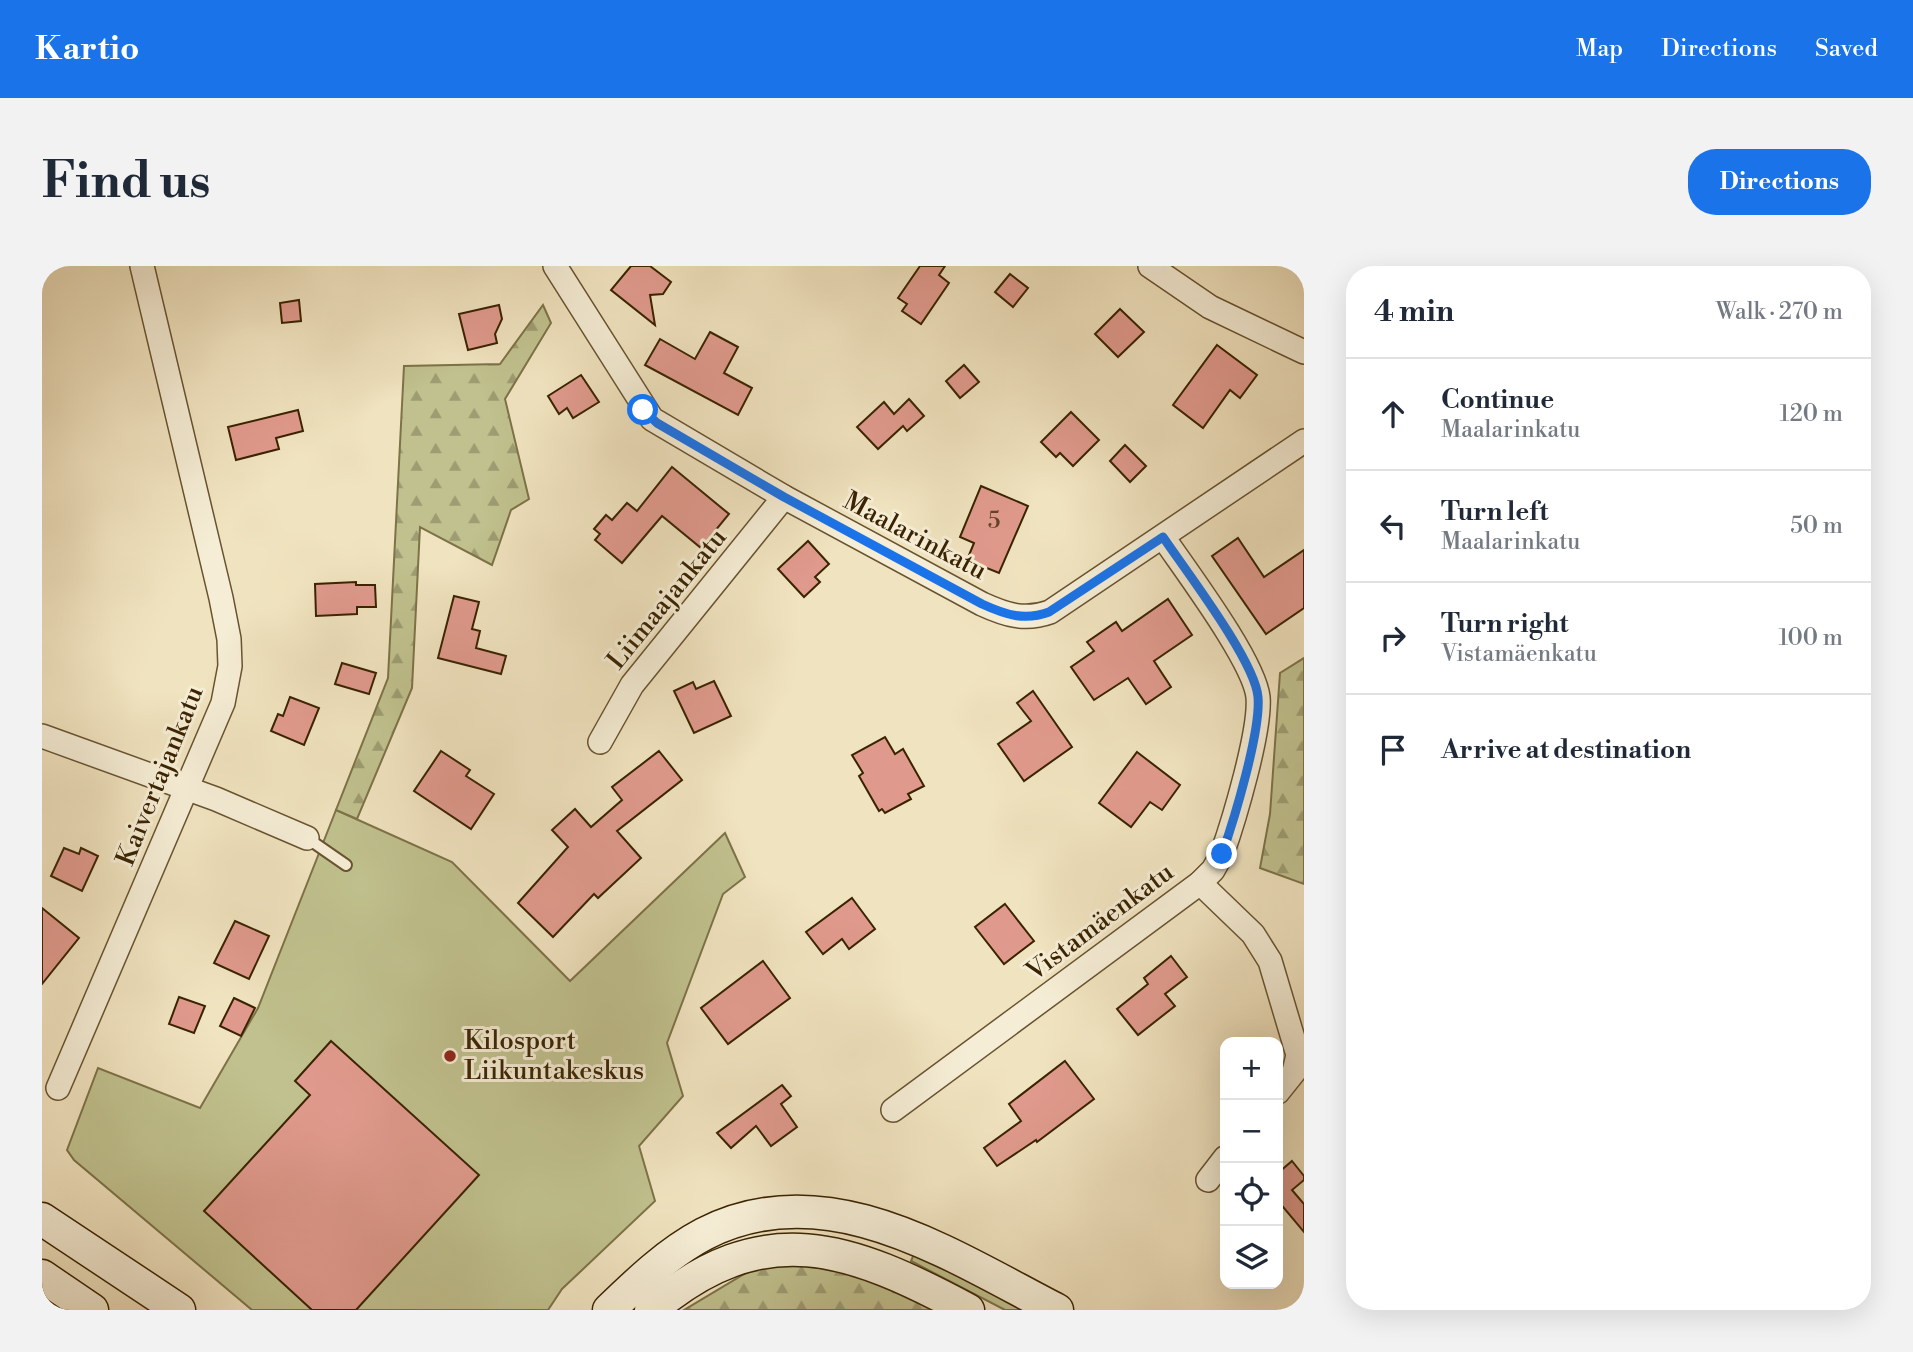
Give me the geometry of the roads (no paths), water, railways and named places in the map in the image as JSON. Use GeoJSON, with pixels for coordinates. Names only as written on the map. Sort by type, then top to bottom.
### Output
{"type":"FeatureCollection","features":[{"type":"Feature","properties":{"kind":"main road"},"geometry":{"type":"LineString","coordinates":[[609,1310],[671,1255],[705,1234],[741,1220],[776,1213],[818,1212],[855,1217],[895,1230],[1057,1310]]}},
{"type":"Feature","properties":{"kind":"main road"},"geometry":{"type":"LineString","coordinates":[[42,1219],[179,1310]]}},
{"type":"Feature","properties":{"kind":"main road"},"geometry":{"type":"LineString","coordinates":[[651,1310],[707,1270],[734,1258],[756,1252],[805,1250],[846,1255],[875,1264],[968,1310]]}},
{"type":"Feature","properties":{"kind":"main road"},"geometry":{"type":"LineString","coordinates":[[42,1276],[92,1310]]}},
{"type":"Feature","properties":{"kind":"street","name":"Kaivertajankatu"},"geometry":{"type":"LineString","coordinates":[[58,1088],[188,789],[227,687],[229,639],[142,266]]}},
{"type":"Feature","properties":{"kind":"street","name":"Maalarinkatu"},"geometry":{"type":"LineString","coordinates":[[555,266],[647,415],[784,497],[982,604],[1021,618],[1049,612],[1304,441]]}},
{"type":"Feature","properties":{"kind":"street"},"geometry":{"type":"LineString","coordinates":[[1150,266],[1210,307],[1304,352]]}},
{"type":"Feature","properties":{"kind":"street","name":"Liimaajankatu"},"geometry":{"type":"LineString","coordinates":[[600,742],[632,685],[784,497]]}},
{"type":"Feature","properties":{"kind":"street","name":"Vistamäenkatu"},"geometry":{"type":"LineString","coordinates":[[893,1110],[1200,883],[1213,870],[1229,833],[1258,719],[1258,696],[1244,660],[1163,537]]}},
{"type":"Feature","properties":{"kind":"street"},"geometry":{"type":"LineString","coordinates":[[42,736],[188,789],[307,838]]}},
{"type":"Feature","properties":{"kind":"street"},"geometry":{"type":"LineString","coordinates":[[1200,883],[1253,934],[1270,961],[1298,1055],[1299,1073],[1283,1087]]}},
{"type":"Feature","properties":{"kind":"street"},"geometry":{"type":"LineString","coordinates":[[1208,1180],[1221,1163]]}},
{"type":"Feature","properties":{"kind":"lane"},"geometry":{"type":"LineString","coordinates":[[307,838],[321,845],[346,865]]}},
{"type":"Feature","properties":{"kind":"place","name":"Kilosport Liikuntakeskus"},"geometry":{"type":"Point","coordinates":[450,1056]}}]}
